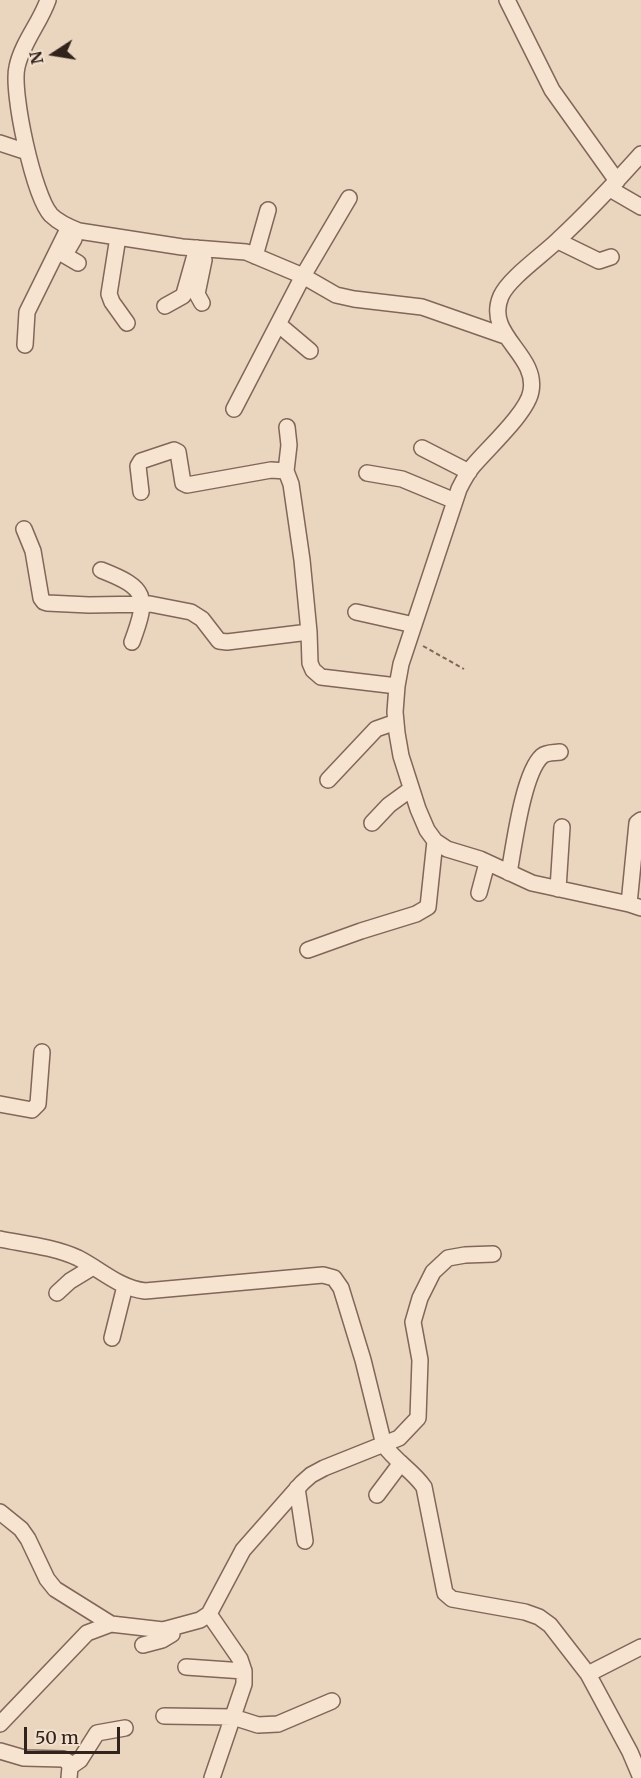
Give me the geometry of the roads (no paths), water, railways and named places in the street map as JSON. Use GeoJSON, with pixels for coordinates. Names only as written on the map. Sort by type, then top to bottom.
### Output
{"type":"FeatureCollection","features":[{"type":"Feature","properties":{"kind":"street"},"geometry":{"type":"LineString","coordinates":[[48,0],[20,57],[16,68],[16,82],[27,152],[41,198],[51,215],[74,229],[118,237],[246,252],[303,276],[345,298],[422,306],[505,336]]}},
{"type":"Feature","properties":{"kind":"street"},"geometry":{"type":"LineString","coordinates":[[507,0],[552,90],[614,185],[641,207]]}},
{"type":"Feature","properties":{"kind":"street"},"geometry":{"type":"LineString","coordinates":[[0,143],[27,152]]}},
{"type":"Feature","properties":{"kind":"street"},"geometry":{"type":"LineString","coordinates":[[641,154],[614,185],[558,241],[509,284],[501,296],[498,309],[499,324],[527,366],[531,379],[531,391],[528,402],[520,413],[469,472],[459,489],[396,686],[396,722],[401,756],[411,789],[427,830],[435,841],[447,849],[487,863],[532,884],[635,906],[637,823],[641,820]]}},
{"type":"Feature","properties":{"kind":"street"},"geometry":{"type":"LineString","coordinates":[[234,409],[303,276],[350,198]]}},
{"type":"Feature","properties":{"kind":"street"},"geometry":{"type":"LineString","coordinates":[[255,256],[268,210]]}},
{"type":"Feature","properties":{"kind":"street"},"geometry":{"type":"LineString","coordinates":[[74,229],[66,256],[78,264]]}},
{"type":"Feature","properties":{"kind":"street"},"geometry":{"type":"LineString","coordinates":[[25,345],[27,312],[74,229]]}},
{"type":"Feature","properties":{"kind":"street"},"geometry":{"type":"LineString","coordinates":[[118,237],[109,294],[127,323]]}},
{"type":"Feature","properties":{"kind":"street"},"geometry":{"type":"LineString","coordinates":[[558,241],[599,261],[611,257]]}},
{"type":"Feature","properties":{"kind":"street"},"geometry":{"type":"LineString","coordinates":[[202,248],[197,294],[202,303]]}},
{"type":"Feature","properties":{"kind":"street"},"geometry":{"type":"LineString","coordinates":[[165,306],[183,296],[202,248]]}},
{"type":"Feature","properties":{"kind":"street"},"geometry":{"type":"LineString","coordinates":[[278,324],[310,351]]}},
{"type":"Feature","properties":{"kind":"street"},"geometry":{"type":"LineString","coordinates":[[287,427],[290,445],[286,471],[291,484],[309,632],[310,663],[313,670],[321,677],[396,686]]}},
{"type":"Feature","properties":{"kind":"street"},"geometry":{"type":"LineString","coordinates":[[422,448],[469,472]]}},
{"type":"Feature","properties":{"kind":"street"},"geometry":{"type":"LineString","coordinates":[[141,492],[138,466],[141,461],[174,450],[178,452],[183,483],[187,485],[271,470],[286,471]]}},
{"type":"Feature","properties":{"kind":"street"},"geometry":{"type":"LineString","coordinates":[[367,472],[402,479],[455,501]]}},
{"type":"Feature","properties":{"kind":"street"},"geometry":{"type":"LineString","coordinates":[[24,529],[33,551],[41,598],[44,602],[89,605],[142,603],[191,612],[197,614],[219,641],[226,642],[309,632]]}},
{"type":"Feature","properties":{"kind":"street"},"geometry":{"type":"LineString","coordinates":[[101,570],[126,580],[137,588],[142,603],[141,617],[132,642]]}},
{"type":"Feature","properties":{"kind":"street"},"geometry":{"type":"LineString","coordinates":[[356,612],[412,632]]}},
{"type":"Feature","properties":{"kind":"street"},"geometry":{"type":"LineString","coordinates":[[328,780],[376,729],[396,722]]}},
{"type":"Feature","properties":{"kind":"street"},"geometry":{"type":"LineString","coordinates":[[509,873],[527,781],[534,764],[544,754],[560,752]]}},
{"type":"Feature","properties":{"kind":"street"},"geometry":{"type":"LineString","coordinates":[[372,823],[389,805],[411,789]]}},
{"type":"Feature","properties":{"kind":"street"},"geometry":{"type":"LineString","coordinates":[[558,889],[562,827]]}},
{"type":"Feature","properties":{"kind":"street"},"geometry":{"type":"LineString","coordinates":[[308,950],[417,914],[428,907],[435,841]]}},
{"type":"Feature","properties":{"kind":"street"},"geometry":{"type":"LineString","coordinates":[[479,893],[487,863]]}},
{"type":"Feature","properties":{"kind":"street"},"geometry":{"type":"LineString","coordinates":[[0,1104],[32,1110],[38,1104],[42,1052]]}},
{"type":"Feature","properties":{"kind":"street"},"geometry":{"type":"LineString","coordinates":[[0,1239],[66,1253],[125,1286],[144,1291],[323,1275],[334,1278],[341,1288],[363,1360],[384,1445],[390,1454],[418,1478],[424,1487],[445,1593],[452,1599],[525,1611],[550,1625],[588,1674],[630,1752],[641,1778]]}},
{"type":"Feature","properties":{"kind":"street"},"geometry":{"type":"LineString","coordinates":[[0,1512],[21,1529],[47,1580],[55,1589],[111,1624],[154,1630],[172,1628],[200,1620],[209,1614],[243,1550],[311,1475],[399,1438],[418,1418],[420,1360],[413,1322],[420,1298],[433,1272],[448,1258],[493,1254]]}},
{"type":"Feature","properties":{"kind":"street"},"geometry":{"type":"LineString","coordinates":[[57,1293],[70,1281],[93,1267]]}},
{"type":"Feature","properties":{"kind":"street"},"geometry":{"type":"LineString","coordinates":[[112,1338],[125,1286]]}},
{"type":"Feature","properties":{"kind":"street"},"geometry":{"type":"LineString","coordinates":[[377,1495],[401,1463]]}},
{"type":"Feature","properties":{"kind":"street"},"geometry":{"type":"LineString","coordinates":[[297,1488],[305,1541]]}},
{"type":"Feature","properties":{"kind":"street"},"geometry":{"type":"LineString","coordinates":[[209,1614],[240,1659],[244,1671],[244,1684],[212,1778]]}},
{"type":"Feature","properties":{"kind":"street"},"geometry":{"type":"LineString","coordinates":[[0,1724],[87,1633],[111,1624]]}},
{"type":"Feature","properties":{"kind":"street"},"geometry":{"type":"LineString","coordinates":[[143,1645],[168,1637],[172,1634],[172,1628]]}},
{"type":"Feature","properties":{"kind":"street"},"geometry":{"type":"LineString","coordinates":[[588,1674],[641,1647]]}},
{"type":"Feature","properties":{"kind":"street"},"geometry":{"type":"LineString","coordinates":[[186,1667],[244,1671]]}},
{"type":"Feature","properties":{"kind":"street"},"geometry":{"type":"LineString","coordinates":[[164,1716],[233,1717],[258,1725],[279,1724],[332,1701]]}},
{"type":"Feature","properties":{"kind":"street"},"geometry":{"type":"LineString","coordinates":[[70,1772],[96,1733],[125,1728]]}},
{"type":"Feature","properties":{"kind":"street"},"geometry":{"type":"LineString","coordinates":[[0,1751],[24,1758],[63,1760],[68,1762],[70,1772]]}}]}
